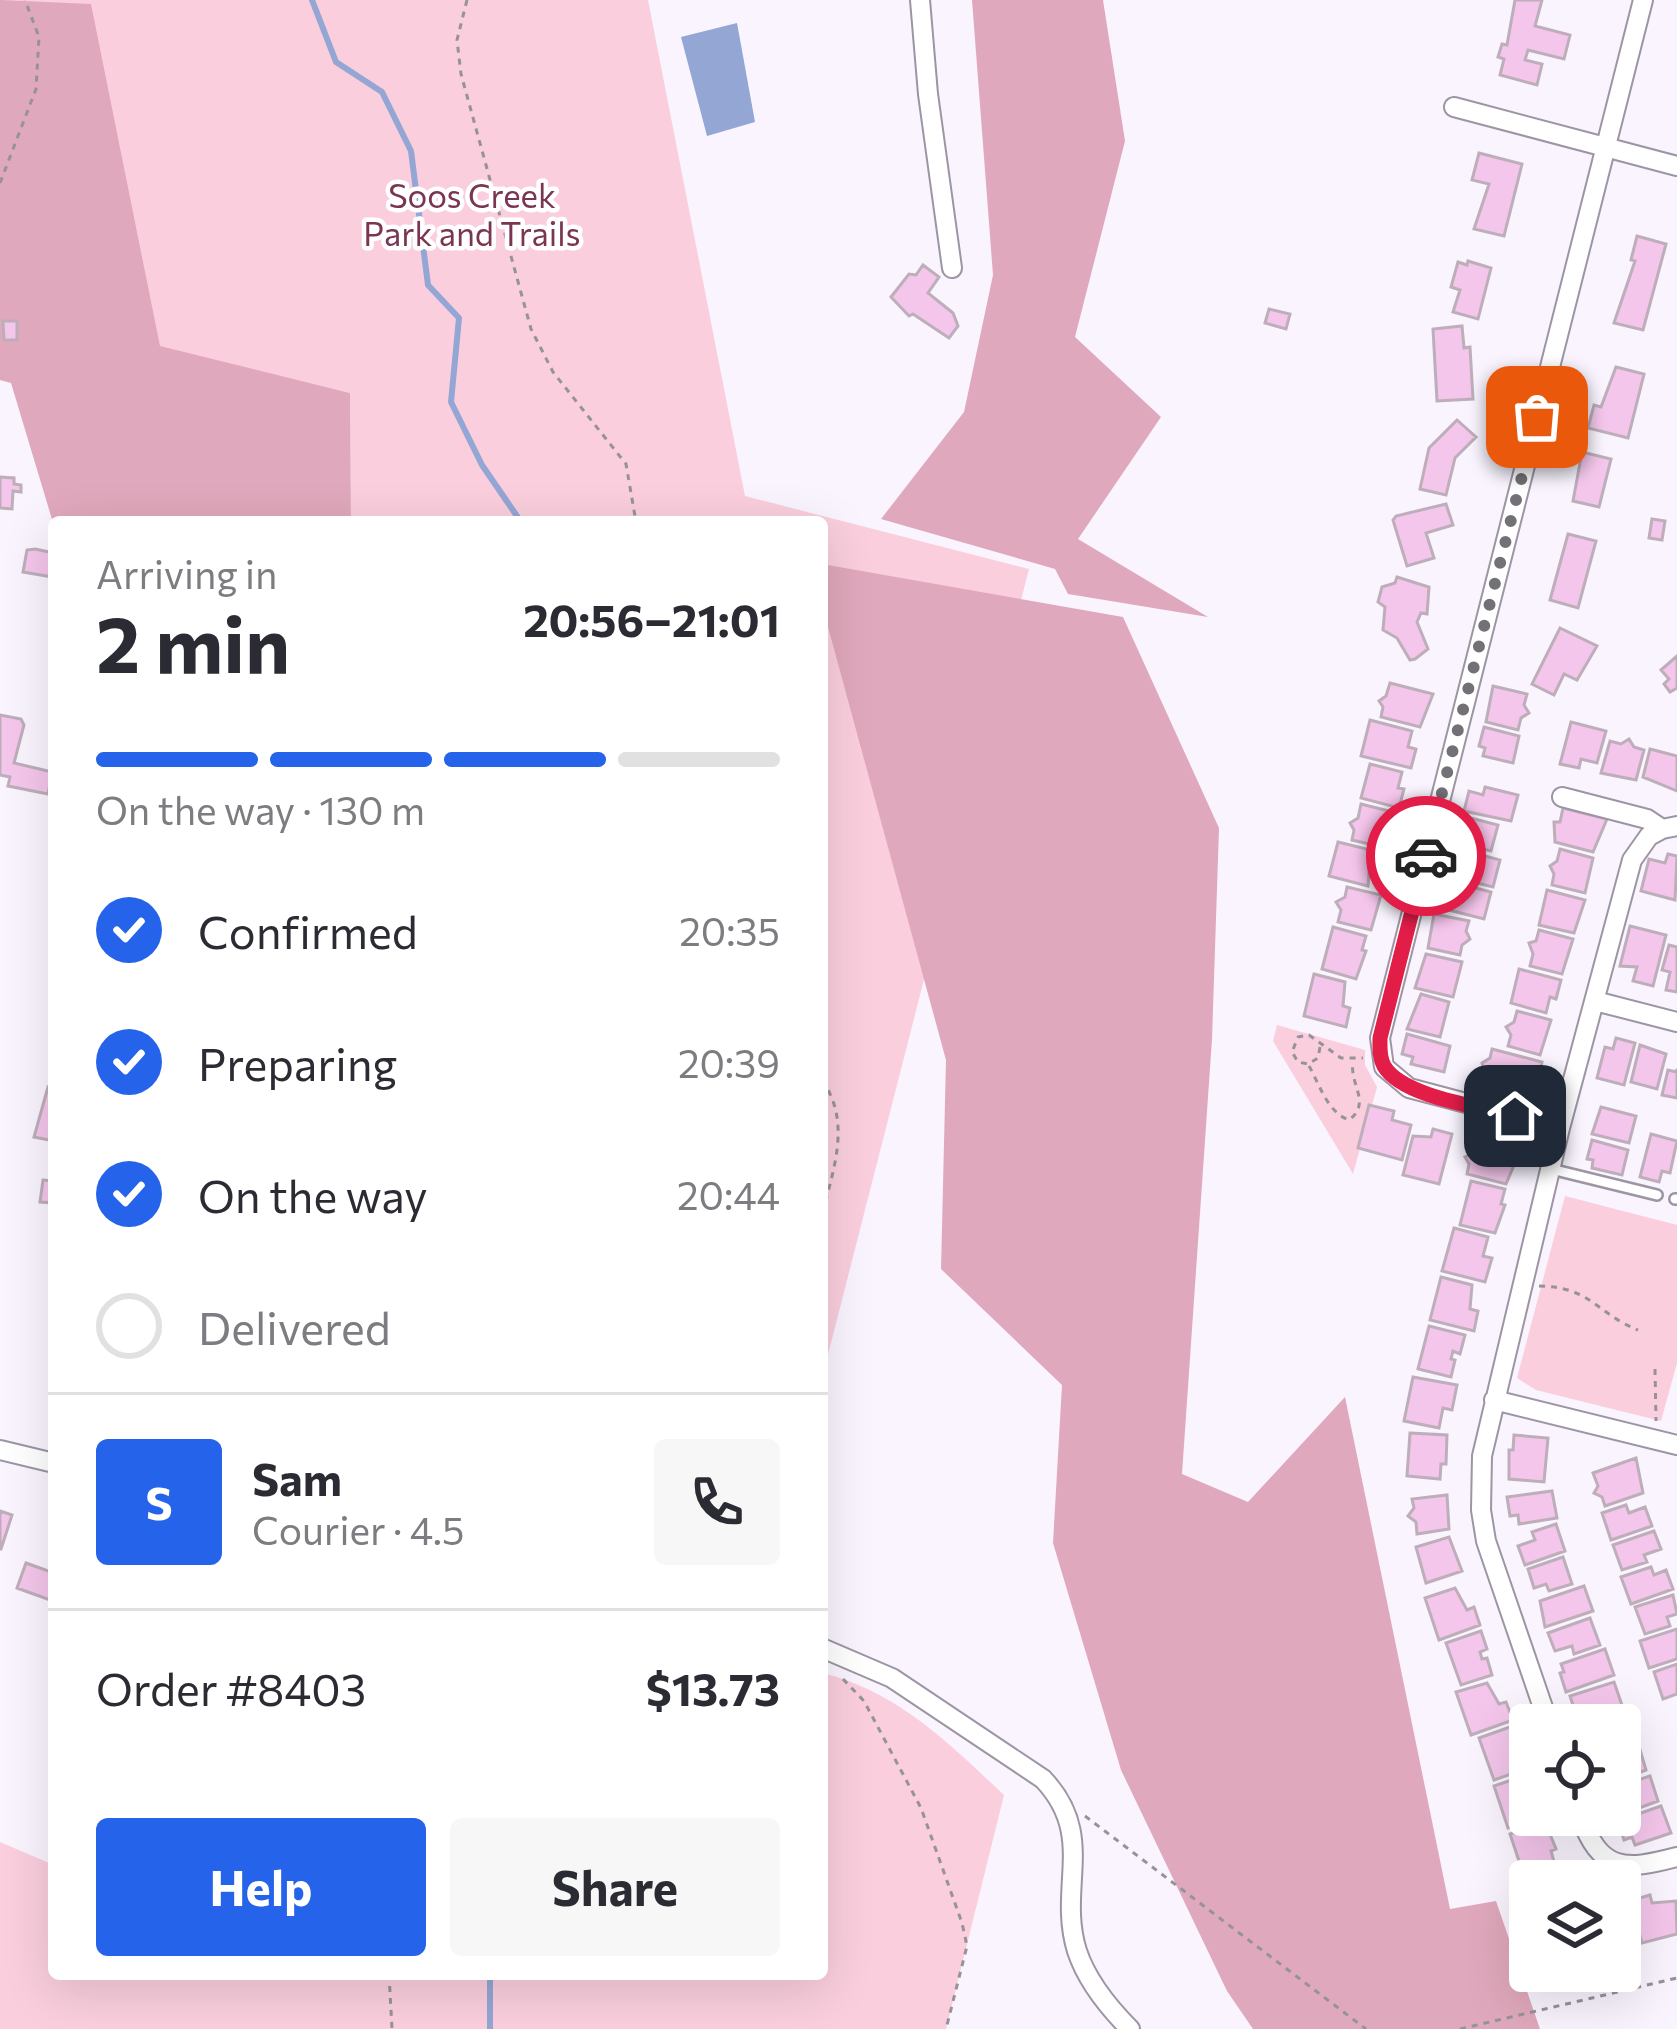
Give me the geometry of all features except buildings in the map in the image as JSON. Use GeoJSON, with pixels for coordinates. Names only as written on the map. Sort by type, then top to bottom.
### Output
{"type":"FeatureCollection","features":[{"type":"Feature","properties":{"kind":"street"},"geometry":{"type":"LineString","coordinates":[[920,0],[952,268]]}},
{"type":"Feature","properties":{"kind":"street"},"geometry":{"type":"LineString","coordinates":[[1560,1128],[1409,1088],[1382,1062],[1380,1038],[1643,0]]}},
{"type":"Feature","properties":{"kind":"street"},"geometry":{"type":"LineString","coordinates":[[1454,107],[1677,166]]}},
{"type":"Feature","properties":{"kind":"street"},"geometry":{"type":"LineString","coordinates":[[1562,796],[1670,827]]}},
{"type":"Feature","properties":{"kind":"street"},"geometry":{"type":"LineString","coordinates":[[1542,1704],[1486,1541],[1480,1481],[1494,1400],[1560,1128],[1632,860],[1649,836],[1670,827]]}},
{"type":"Feature","properties":{"kind":"street"},"geometry":{"type":"LineString","coordinates":[[1595,1001],[1677,1022]]}},
{"type":"Feature","properties":{"kind":"street"},"geometry":{"type":"LineString","coordinates":[[1494,1400],[1667,1443]]}},
{"type":"Feature","properties":{"kind":"street"},"geometry":{"type":"LineString","coordinates":[[0,1450],[48,1462]]}},
{"type":"Feature","properties":{"kind":"street"},"geometry":{"type":"LineString","coordinates":[[828,1651],[892,1678],[1043,1779],[1060,1797],[1075,1844],[1072,1917],[1076,1949],[1098,1992],[1130,2029]]}},
{"type":"Feature","properties":{"kind":"street"},"geometry":{"type":"LineString","coordinates":[[1588,1836],[1606,1858],[1621,1866],[1639,1867],[1677,1856]]}},
{"type":"Feature","properties":{"kind":"lane"},"geometry":{"type":"LineString","coordinates":[[1551,1168],[1657,1195]]}},
{"type":"Feature","properties":{"kind":"path"},"geometry":{"type":"LineString","coordinates":[[0,182],[36,89],[39,37],[25,0]]}},
{"type":"Feature","properties":{"kind":"path"},"geometry":{"type":"LineString","coordinates":[[467,0],[457,40],[461,74],[531,329],[553,372],[626,464],[635,516]]}},
{"type":"Feature","properties":{"kind":"path"},"geometry":{"type":"LineString","coordinates":[[1354,1059],[1352,1074],[1361,1100],[1358,1113],[1349,1120],[1339,1116],[1321,1092],[1309,1064],[1294,1058],[1294,1042],[1309,1036],[1341,1058],[1354,1059],[1382,1062]]}},
{"type":"Feature","properties":{"kind":"path"},"geometry":{"type":"LineString","coordinates":[[1309,1064],[1318,1058],[1320,1047]]}},
{"type":"Feature","properties":{"kind":"path"},"geometry":{"type":"LineString","coordinates":[[828,1089],[840,1120],[828,1184]]}},
{"type":"Feature","properties":{"kind":"path"},"geometry":{"type":"LineString","coordinates":[[1522,1288],[1579,1291],[1638,1330]]}},
{"type":"Feature","properties":{"kind":"path"},"geometry":{"type":"LineString","coordinates":[[1655,1369],[1653,1381],[1667,1443]]}},
{"type":"Feature","properties":{"kind":"path"},"geometry":{"type":"LineString","coordinates":[[837,1673],[865,1701],[921,1808],[962,1923],[967,1946],[946,2029]]}},
{"type":"Feature","properties":{"kind":"path"},"geometry":{"type":"LineString","coordinates":[[1060,1797],[1366,2029]]}},
{"type":"Feature","properties":{"kind":"path"},"geometry":{"type":"LineString","coordinates":[[1460,2029],[1677,1978]]}},
{"type":"Feature","properties":{"kind":"path"},"geometry":{"type":"LineString","coordinates":[[389,1980],[392,2029]]}},
{"type":"Feature","properties":{"kind":"green space","name":"Soos Creek Park and Trails"},"geometry":{"type":"Polygon","coordinates":[[[0,0],[648,0],[745,496],[823,516],[351,516],[350,393],[0,308],[0,0]]]}},
{"type":"Feature","properties":{"kind":"green space","name":"Soos Creek Park and Trails"},"geometry":{"type":"Polygon","coordinates":[[[828,517],[1029,569],[828,1355],[828,517]]]}},
{"type":"Feature","properties":{"kind":"green space"},"geometry":{"type":"Polygon","coordinates":[[[1277,1025],[1365,1050],[1365,1065],[1377,1087],[1353,1174],[1273,1041],[1277,1025]]]}},
{"type":"Feature","properties":{"kind":"green space"},"geometry":{"type":"Polygon","coordinates":[[[1565,1196],[1677,1225],[1677,1363],[1661,1421],[1536,1390],[1517,1378],[1565,1196]]]}},
{"type":"Feature","properties":{"kind":"green space"},"geometry":{"type":"Polygon","coordinates":[[[828,1675],[898,1706],[1004,1795],[946,2029],[0,2029],[0,1842],[48,1862],[48,1980],[828,1980],[828,1675]]]}},
{"type":"Feature","properties":{"kind":"shaded area"},"geometry":{"type":"Polygon","coordinates":[[[0,0],[91,4],[160,346],[350,393],[351,516],[51,516],[11,383],[0,380],[0,0]]]}},
{"type":"Feature","properties":{"kind":"shaded area"},"geometry":{"type":"Polygon","coordinates":[[[972,0],[1103,0],[1125,141],[1075,337],[1161,417],[1078,539],[1208,617],[1068,594],[1055,569],[881,519],[964,412],[993,275],[972,0]]]}},
{"type":"Feature","properties":{"kind":"shaded area"},"geometry":{"type":"Polygon","coordinates":[[[828,565],[1123,617],[1219,828],[1212,1039],[1182,1474],[1248,1502],[1345,1397],[1450,1909],[1496,1901],[1509,1939],[1509,1992],[1527,1992],[1540,2029],[1253,2029],[1227,1991],[1121,1770],[1053,1543],[1062,1385],[941,1269],[946,1060],[828,627],[828,565]]]}},
{"type":"Feature","properties":{"kind":"water"},"geometry":{"type":"Polygon","coordinates":[[[737,23],[755,122],[707,136],[681,37],[737,23]]]}},
{"type":"Feature","properties":{"kind":"waterway"},"geometry":{"type":"LineString","coordinates":[[312,0],[336,62],[382,92],[411,151],[428,285],[459,318],[451,402],[482,465],[517,516]]}},
{"type":"Feature","properties":{"kind":"waterway"},"geometry":{"type":"LineString","coordinates":[[490,1980],[490,2029]]}},
{"type":"Feature","properties":{"kind":"way so far"},"geometry":{"type":"LineString","coordinates":[[1426,856],[1537,417]]}},
{"type":"Feature","properties":{"kind":"route"},"geometry":{"type":"LineString","coordinates":[[1426,856],[1380,1038],[1380,1056],[1384,1067],[1409,1088],[1515,1116]]}}]}
